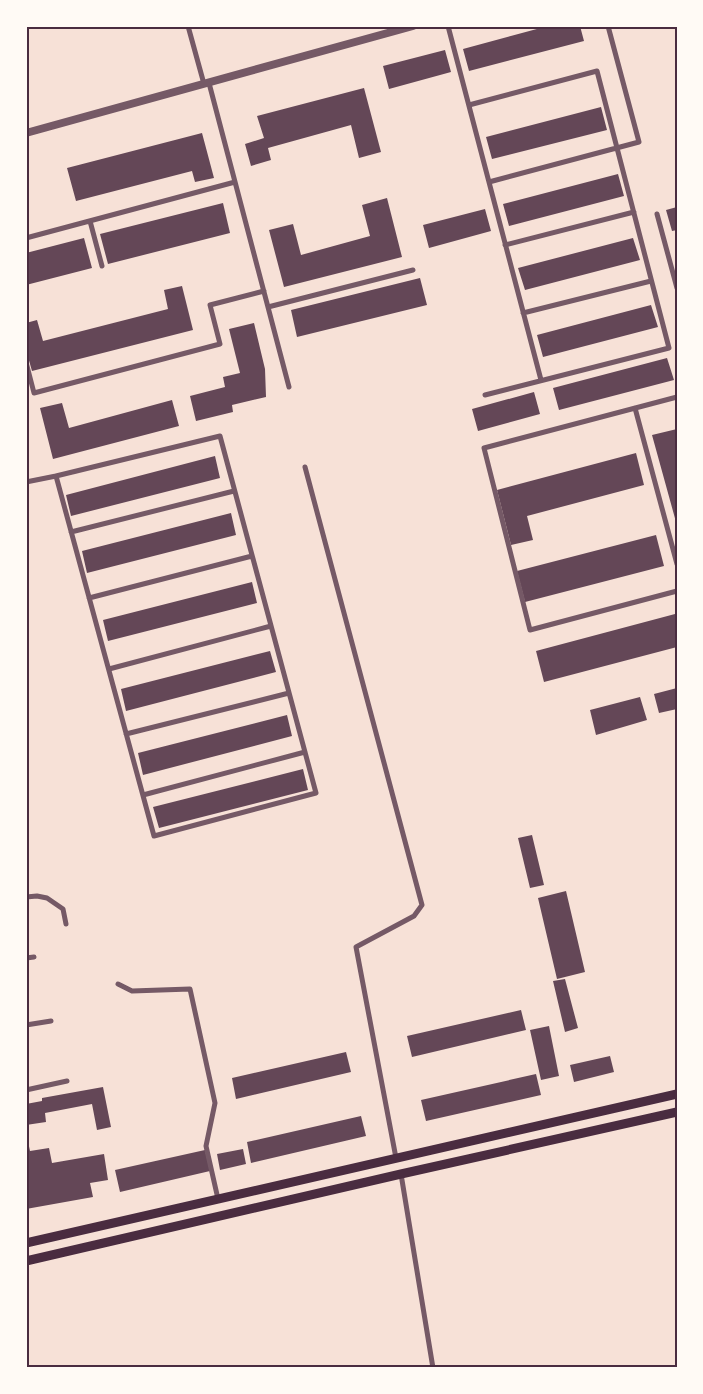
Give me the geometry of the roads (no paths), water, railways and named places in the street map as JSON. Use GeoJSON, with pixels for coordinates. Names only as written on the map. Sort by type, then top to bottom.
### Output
{"type":"FeatureCollection","features":[{"type":"Feature","properties":{"kind":"main road"},"geometry":{"type":"LineString","coordinates":[[26,1243],[677,1094]]}},
{"type":"Feature","properties":{"kind":"main road"},"geometry":{"type":"LineString","coordinates":[[26,1261],[677,1112]]}},
{"type":"Feature","properties":{"kind":"street"},"geometry":{"type":"LineString","coordinates":[[188,26],[235,182],[289,387]]}},
{"type":"Feature","properties":{"kind":"street"},"geometry":{"type":"LineString","coordinates":[[26,133],[413,26]]}},
{"type":"Feature","properties":{"kind":"street"},"geometry":{"type":"LineString","coordinates":[[448,26],[541,380]]}},
{"type":"Feature","properties":{"kind":"street"},"geometry":{"type":"LineString","coordinates":[[489,182],[639,142],[608,26]]}},
{"type":"Feature","properties":{"kind":"street"},"geometry":{"type":"LineString","coordinates":[[468,105],[597,72],[669,348],[485,395]]}},
{"type":"Feature","properties":{"kind":"street"},"geometry":{"type":"LineString","coordinates":[[26,238],[235,182]]}},
{"type":"Feature","properties":{"kind":"street"},"geometry":{"type":"LineString","coordinates":[[505,245],[634,212]]}},
{"type":"Feature","properties":{"kind":"street"},"geometry":{"type":"LineString","coordinates":[[657,214],[677,288]]}},
{"type":"Feature","properties":{"kind":"street"},"geometry":{"type":"LineString","coordinates":[[90,221],[102,266]]}},
{"type":"Feature","properties":{"kind":"street"},"geometry":{"type":"LineString","coordinates":[[268,307],[413,270]]}},
{"type":"Feature","properties":{"kind":"street"},"geometry":{"type":"LineString","coordinates":[[523,313],[651,281]]}},
{"type":"Feature","properties":{"kind":"street"},"geometry":{"type":"LineString","coordinates":[[26,362],[34,393],[220,344],[210,305],[264,292]]}},
{"type":"Feature","properties":{"kind":"street"},"geometry":{"type":"LineString","coordinates":[[677,397],[484,448],[530,630],[677,591]]}},
{"type":"Feature","properties":{"kind":"street"},"geometry":{"type":"LineString","coordinates":[[635,408],[677,564]]}},
{"type":"Feature","properties":{"kind":"street"},"geometry":{"type":"LineString","coordinates":[[26,482],[220,436],[316,793],[154,836],[56,476]]}},
{"type":"Feature","properties":{"kind":"street"},"geometry":{"type":"LineString","coordinates":[[306,467],[422,905],[414,916],[356,947],[396,1158]]}},
{"type":"Feature","properties":{"kind":"street"},"geometry":{"type":"LineString","coordinates":[[71,532],[234,491]]}},
{"type":"Feature","properties":{"kind":"street"},"geometry":{"type":"LineString","coordinates":[[89,598],[252,556]]}},
{"type":"Feature","properties":{"kind":"street"},"geometry":{"type":"LineString","coordinates":[[108,669],[271,626]]}},
{"type":"Feature","properties":{"kind":"street"},"geometry":{"type":"LineString","coordinates":[[126,734],[289,692]]}},
{"type":"Feature","properties":{"kind":"street"},"geometry":{"type":"LineString","coordinates":[[143,795],[305,752]]}},
{"type":"Feature","properties":{"kind":"street"},"geometry":{"type":"LineString","coordinates":[[26,897],[37,896],[47,898],[63,909],[66,924]]}},
{"type":"Feature","properties":{"kind":"street"},"geometry":{"type":"LineString","coordinates":[[26,958],[34,957]]}},
{"type":"Feature","properties":{"kind":"street"},"geometry":{"type":"LineString","coordinates":[[118,984],[132,991],[190,989],[216,1103],[206,1146],[218,1199]]}},
{"type":"Feature","properties":{"kind":"street"},"geometry":{"type":"LineString","coordinates":[[26,1025],[51,1022]]}},
{"type":"Feature","properties":{"kind":"street"},"geometry":{"type":"LineString","coordinates":[[26,1090],[67,1080]]}},
{"type":"Feature","properties":{"kind":"street"},"geometry":{"type":"LineString","coordinates":[[401,1174],[433,1368]]}}]}
